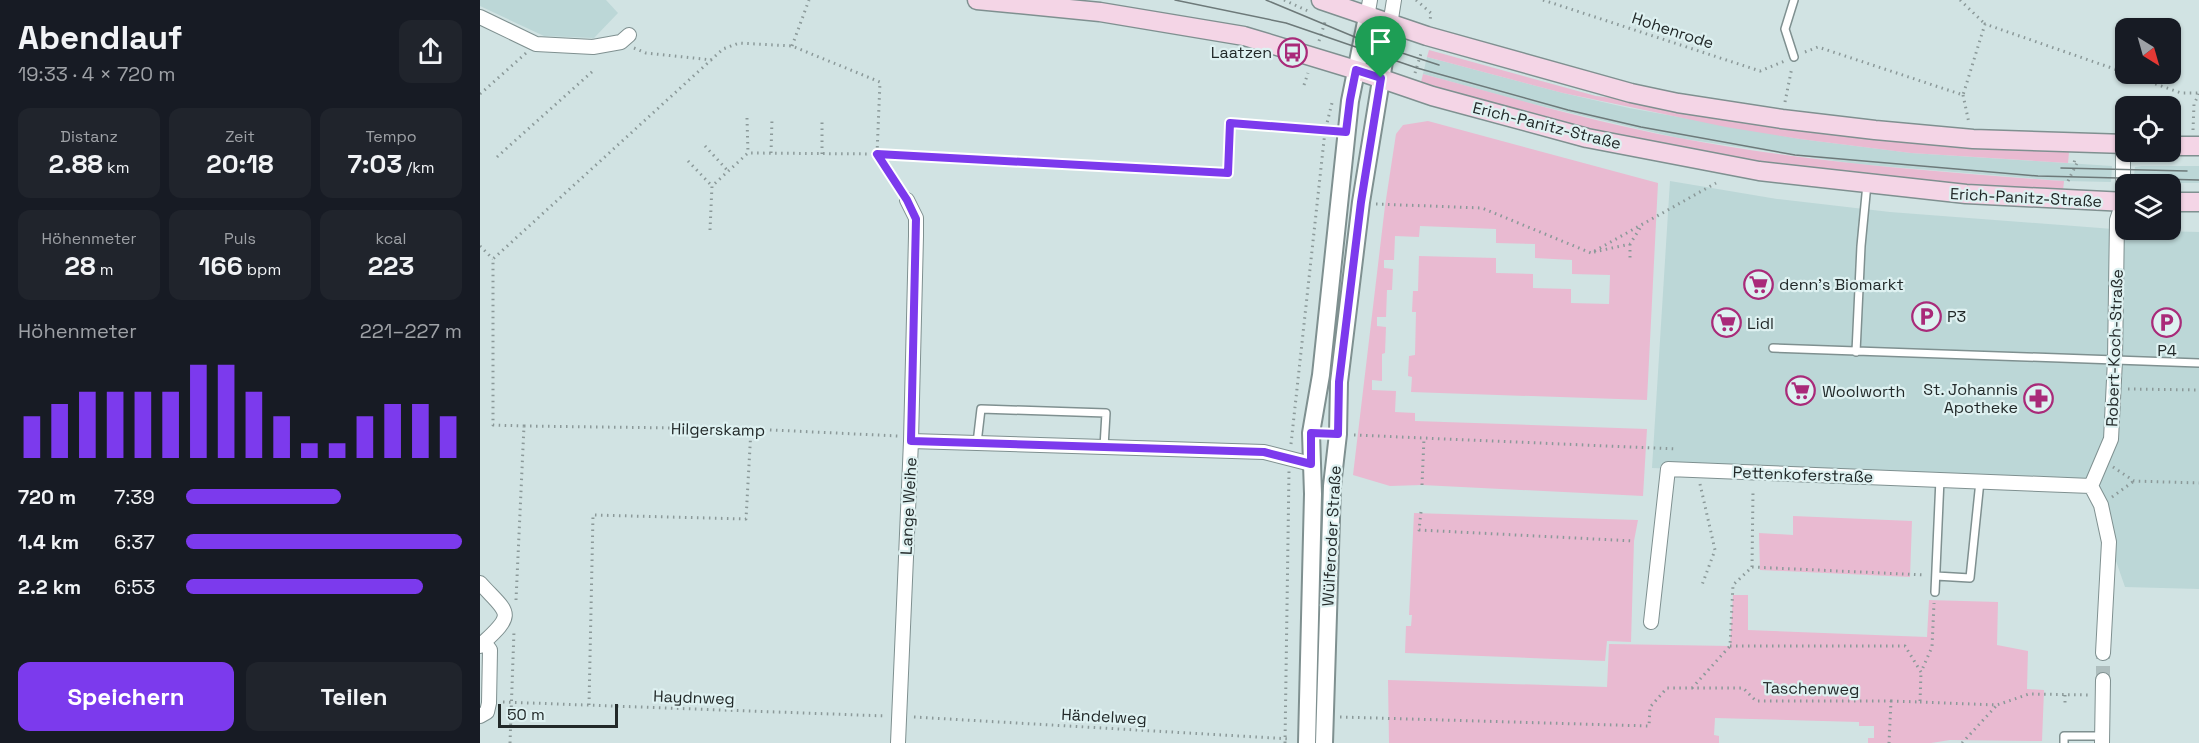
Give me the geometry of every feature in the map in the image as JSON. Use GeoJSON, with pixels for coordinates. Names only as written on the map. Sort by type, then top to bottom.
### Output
{"type":"FeatureCollection","features":[{"type":"Feature","properties":{"kind":"main road","name":"Erich-Panitz-Straße"},"geometry":{"type":"LineString","coordinates":[[977,0],[1100,12],[1244,36],[1410,88],[1587,138],[1759,171],[1966,194],[2115,202]]}},
{"type":"Feature","properties":{"kind":"main road"},"geometry":{"type":"LineString","coordinates":[[1317,6],[1368,8],[1390,25],[1631,93],[1678,103],[1782,119],[1972,139],[2115,144]]}},
{"type":"Feature","properties":{"kind":"main road"},"geometry":{"type":"LineString","coordinates":[[2181,146],[2196,147]]}},
{"type":"Feature","properties":{"kind":"main road"},"geometry":{"type":"LineString","coordinates":[[2181,202],[2199,202]]}},
{"type":"Feature","properties":{"kind":"street","name":"Wülferoder Straße"},"geometry":{"type":"LineString","coordinates":[[1307,741],[1316,717],[1332,486],[1338,434],[1339,382],[1361,202],[1394,0]]}},
{"type":"Feature","properties":{"kind":"street","name":"Wülferoder Straße"},"geometry":{"type":"LineString","coordinates":[[1324,743],[1316,717],[1311,433],[1321,375],[1350,100],[1368,8]]}},
{"type":"Feature","properties":{"kind":"street"},"geometry":{"type":"LineString","coordinates":[[480,17],[536,44],[593,47],[625,38]]}},
{"type":"Feature","properties":{"kind":"street","name":"Lange Weihe"},"geometry":{"type":"LineString","coordinates":[[898,743],[911,439],[916,219],[907,200]]}},
{"type":"Feature","properties":{"kind":"street","name":"Robert-Koch-Straße"},"geometry":{"type":"LineString","coordinates":[[2091,486],[2111,439],[2117,240]]}},
{"type":"Feature","properties":{"kind":"street"},"geometry":{"type":"LineString","coordinates":[[911,439],[1264,452],[1311,464]]}},
{"type":"Feature","properties":{"kind":"street","name":"Pettenkoferstraße"},"geometry":{"type":"LineString","coordinates":[[1651,622],[1668,469],[2091,486]]}},
{"type":"Feature","properties":{"kind":"street"},"geometry":{"type":"LineString","coordinates":[[2091,486],[2101,505],[2109,542],[2103,653]]}},
{"type":"Feature","properties":{"kind":"street"},"geometry":{"type":"LineString","coordinates":[[480,583],[504,609],[506,617],[503,625],[482,644],[490,650],[489,703],[487,712],[480,716]]}},
{"type":"Feature","properties":{"kind":"street"},"geometry":{"type":"LineString","coordinates":[[2102,740],[2103,680]]}},
{"type":"Feature","properties":{"kind":"lane"},"geometry":{"type":"LineString","coordinates":[[1794,0],[1785,29],[1794,57]]}},
{"type":"Feature","properties":{"kind":"lane"},"geometry":{"type":"LineString","coordinates":[[1856,352],[1861,246],[1867,184]]}},
{"type":"Feature","properties":{"kind":"lane"},"geometry":{"type":"LineString","coordinates":[[1773,348],[2199,363]]}},
{"type":"Feature","properties":{"kind":"lane"},"geometry":{"type":"LineString","coordinates":[[977,443],[981,409],[1106,413],[1104,447]]}},
{"type":"Feature","properties":{"kind":"lane"},"geometry":{"type":"LineString","coordinates":[[1935,592],[1940,479]]}},
{"type":"Feature","properties":{"kind":"lane"},"geometry":{"type":"LineString","coordinates":[[1936,576],[1970,578],[1980,481]]}},
{"type":"Feature","properties":{"kind":"lane"},"geometry":{"type":"LineString","coordinates":[[2064,743],[2064,736],[2102,740]]}},
{"type":"Feature","properties":{"kind":"path"},"geometry":{"type":"LineString","coordinates":[[792,46],[809,0]]}},
{"type":"Feature","properties":{"kind":"path"},"geometry":{"type":"LineString","coordinates":[[1284,0],[1317,6]]}},
{"type":"Feature","properties":{"kind":"path"},"geometry":{"type":"LineString","coordinates":[[1410,88],[1427,36],[1431,13],[1416,0]]}},
{"type":"Feature","properties":{"kind":"path","name":"Hohenrode"},"geometry":{"type":"LineString","coordinates":[[1543,0],[1760,71],[1818,47],[1963,96]]}},
{"type":"Feature","properties":{"kind":"path"},"geometry":{"type":"LineString","coordinates":[[1960,0],[1985,24],[2115,69]]}},
{"type":"Feature","properties":{"kind":"path"},"geometry":{"type":"LineString","coordinates":[[1972,139],[1963,96],[1985,24]]}},
{"type":"Feature","properties":{"kind":"path"},"geometry":{"type":"LineString","coordinates":[[625,38],[646,53],[712,60]]}},
{"type":"Feature","properties":{"kind":"path"},"geometry":{"type":"LineString","coordinates":[[480,246],[493,260],[723,49],[739,43],[792,46],[880,82],[877,154],[907,200]]}},
{"type":"Feature","properties":{"kind":"path"},"geometry":{"type":"LineString","coordinates":[[480,94],[536,44]]}},
{"type":"Feature","properties":{"kind":"path"},"geometry":{"type":"LineString","coordinates":[[1782,119],[1794,57]]}},
{"type":"Feature","properties":{"kind":"path"},"geometry":{"type":"LineString","coordinates":[[497,157],[593,71]]}},
{"type":"Feature","properties":{"kind":"path"},"geometry":{"type":"LineString","coordinates":[[2156,84],[2181,93],[2199,94],[2194,104],[2196,147]]}},
{"type":"Feature","properties":{"kind":"path"},"geometry":{"type":"LineString","coordinates":[[747,118],[748,153]]}},
{"type":"Feature","properties":{"kind":"path"},"geometry":{"type":"LineString","coordinates":[[771,153],[772,119]]}},
{"type":"Feature","properties":{"kind":"path"},"geometry":{"type":"LineString","coordinates":[[822,120],[822,154]]}},
{"type":"Feature","properties":{"kind":"path"},"geometry":{"type":"LineString","coordinates":[[710,230],[712,186],[748,153],[877,154],[1228,173],[1230,123],[1346,132]]}},
{"type":"Feature","properties":{"kind":"path"},"geometry":{"type":"LineString","coordinates":[[2071,200],[2071,182],[2066,181],[2077,163],[2074,163],[2076,142]]}},
{"type":"Feature","properties":{"kind":"path"},"geometry":{"type":"LineString","coordinates":[[705,146],[728,171]]}},
{"type":"Feature","properties":{"kind":"path"},"geometry":{"type":"LineString","coordinates":[[688,161],[712,186]]}},
{"type":"Feature","properties":{"kind":"path"},"geometry":{"type":"LineString","coordinates":[[1591,253],[1716,183]]}},
{"type":"Feature","properties":{"kind":"path"},"geometry":{"type":"LineString","coordinates":[[1361,202],[1385,206],[1482,208],[1591,253],[1630,244]]}},
{"type":"Feature","properties":{"kind":"path"},"geometry":{"type":"LineString","coordinates":[[1630,260],[1630,244],[1643,223]]}},
{"type":"Feature","properties":{"kind":"path","name":"Hilgerskamp"},"geometry":{"type":"LineString","coordinates":[[493,260],[493,425],[752,429],[911,439]]}},
{"type":"Feature","properties":{"kind":"path"},"geometry":{"type":"LineString","coordinates":[[2114,391],[2134,388],[2199,390]]}},
{"type":"Feature","properties":{"kind":"path"},"geometry":{"type":"LineString","coordinates":[[515,610],[524,426]]}},
{"type":"Feature","properties":{"kind":"path"},"geometry":{"type":"LineString","coordinates":[[589,705],[593,515],[746,519],[752,429]]}},
{"type":"Feature","properties":{"kind":"path"},"geometry":{"type":"LineString","coordinates":[[1292,432],[1311,433]]}},
{"type":"Feature","properties":{"kind":"path"},"geometry":{"type":"LineString","coordinates":[[1338,434],[1677,450]]}},
{"type":"Feature","properties":{"kind":"path"},"geometry":{"type":"LineString","coordinates":[[1422,485],[1424,438]]}},
{"type":"Feature","properties":{"kind":"path"},"geometry":{"type":"LineString","coordinates":[[2102,460],[2134,481],[2199,483]]}},
{"type":"Feature","properties":{"kind":"path"},"geometry":{"type":"LineString","coordinates":[[1697,470],[1715,550],[1702,585]]}},
{"type":"Feature","properties":{"kind":"path"},"geometry":{"type":"LineString","coordinates":[[2101,505],[2134,481]]}},
{"type":"Feature","properties":{"kind":"path"},"geometry":{"type":"LineString","coordinates":[[1692,688],[1730,646],[1733,585],[1752,567],[1753,492]]}},
{"type":"Feature","properties":{"kind":"path"},"geometry":{"type":"LineString","coordinates":[[1421,512],[1419,530],[1634,541]]}},
{"type":"Feature","properties":{"kind":"path"},"geometry":{"type":"LineString","coordinates":[[1752,567],[1936,576]]}},
{"type":"Feature","properties":{"kind":"path"},"geometry":{"type":"LineString","coordinates":[[1920,702],[1921,672],[1932,647],[1935,592]]}},
{"type":"Feature","properties":{"kind":"path"},"geometry":{"type":"LineString","coordinates":[[510,743],[515,621]]}},
{"type":"Feature","properties":{"kind":"path"},"geometry":{"type":"LineString","coordinates":[[1730,646],[1905,646],[1921,672]]}},
{"type":"Feature","properties":{"kind":"path","name":"Taschenweg"},"geometry":{"type":"LineString","coordinates":[[1316,717],[1649,726],[1650,707],[1667,688],[1743,688],[1756,701],[1891,701],[1997,705]]}},
{"type":"Feature","properties":{"kind":"path"},"geometry":{"type":"LineString","coordinates":[[1962,743],[1997,705],[2030,694],[2103,695]]}},
{"type":"Feature","properties":{"kind":"path"},"geometry":{"type":"LineString","coordinates":[[2065,695],[2065,705]]}},
{"type":"Feature","properties":{"kind":"path"},"geometry":{"type":"LineString","coordinates":[[1889,743],[1891,701]]}},
{"type":"Feature","properties":{"kind":"path","name":"Haydnweg"},"geometry":{"type":"LineString","coordinates":[[489,703],[898,717]]}},
{"type":"Feature","properties":{"kind":"path"},"geometry":{"type":"LineString","coordinates":[[1285,716],[1316,717]]}},
{"type":"Feature","properties":{"kind":"path","name":"Händelweg"},"geometry":{"type":"LineString","coordinates":[[898,717],[1307,741]]}},
{"type":"Feature","properties":{"kind":"shaded area"},"geometry":{"type":"Polygon","coordinates":[[[480,0],[606,0],[618,13],[594,38],[544,36],[480,6],[480,0]]]}},
{"type":"Feature","properties":{"kind":"shaded area"},"geometry":{"type":"Polygon","coordinates":[[[1429,50],[1596,96],[1869,139],[1974,149],[2069,152],[2068,163],[1911,153],[1726,127],[1563,93],[1427,57],[1429,50]]]}},
{"type":"Feature","properties":{"kind":"shaded area"},"geometry":{"type":"Polygon","coordinates":[[[1427,57],[1629,108],[1800,139],[1911,153],[2112,166],[2111,182],[2064,181],[1856,164],[1678,138],[1528,103],[1423,74],[1427,57]]]}},
{"type":"Feature","properties":{"kind":"shaded area"},"geometry":{"type":"Polygon","coordinates":[[[1423,74],[1583,117],[1679,138],[1823,160],[2064,181],[2063,191],[1882,178],[1810,170],[1685,150],[1596,130],[1421,82],[1423,74]]]}},
{"type":"Feature","properties":{"kind":"shaded area"},"geometry":{"type":"Polygon","coordinates":[[[1428,121],[1658,183],[1647,400],[1411,392],[1412,377],[1408,376],[1409,356],[1415,355],[1416,312],[1412,312],[1413,291],[1418,291],[1419,256],[1496,258],[1496,273],[1533,274],[1533,288],[1571,289],[1571,303],[1609,304],[1610,275],[1572,274],[1572,260],[1535,258],[1535,244],[1496,243],[1496,229],[1420,226],[1419,237],[1395,236],[1394,260],[1384,260],[1384,268],[1393,269],[1392,290],[1387,290],[1386,317],[1377,317],[1377,326],[1386,327],[1385,353],[1382,354],[1382,381],[1372,380],[1372,390],[1396,391],[1395,412],[1415,413],[1415,421],[1647,429],[1643,496],[1422,485],[1390,486],[1353,475],[1385,206],[1396,134],[1403,125],[1428,121]]]}},
{"type":"Feature","properties":{"kind":"shaded area"},"geometry":{"type":"Polygon","coordinates":[[[2199,166],[2199,183],[2181,183],[2181,174],[2134,174],[2135,167],[2199,166]]]}},
{"type":"Feature","properties":{"kind":"shaded area"},"geometry":{"type":"Polygon","coordinates":[[[1670,181],[1777,199],[1890,212],[2115,229],[2115,240],[2181,240],[2181,232],[2199,232],[2199,589],[2125,587],[2090,486],[1652,468],[1670,181]]]}},
{"type":"Feature","properties":{"kind":"shaded area"},"geometry":{"type":"Polygon","coordinates":[[[1414,513],[1638,520],[1634,541],[1631,642],[1607,641],[1605,661],[1405,653],[1406,626],[1411,626],[1412,615],[1409,615],[1414,513]]]}},
{"type":"Feature","properties":{"kind":"shaded area"},"geometry":{"type":"Polygon","coordinates":[[[1793,516],[1912,521],[1910,577],[1760,570],[1759,533],[1793,535],[1793,516]]]}},
{"type":"Feature","properties":{"kind":"shaded area"},"geometry":{"type":"Polygon","coordinates":[[[1733,595],[1748,595],[1748,630],[1927,637],[1929,600],[1998,602],[1997,645],[2028,651],[2027,689],[2044,690],[2042,741],[1950,740],[1931,743],[1868,743],[1868,738],[1874,738],[1874,726],[1859,726],[1859,722],[1715,718],[1714,735],[1719,736],[1719,743],[1389,743],[1388,680],[1607,687],[1609,644],[1730,646],[1733,595]]]}},
{"type":"Feature","properties":{"kind":"tunnel"},"geometry":{"type":"LineString","coordinates":[[2103,653],[2103,680]]}},
{"type":"Feature","properties":{"kind":"tram line"},"geometry":{"type":"LineString","coordinates":[[1175,0],[1286,23],[1417,68],[1568,110],[1641,127],[1795,155],[2038,176],[2199,180]]}},
{"type":"Feature","properties":{"kind":"tram line"},"geometry":{"type":"LineString","coordinates":[[1266,0],[1362,40],[1439,65]]}},
{"type":"Feature","properties":{"kind":"tram line"},"geometry":{"type":"LineString","coordinates":[[2061,168],[2187,171]]}},
{"type":"Feature","properties":{"kind":"place","name":"Laatzen"},"geometry":{"type":"Point","coordinates":[1293,52]}},
{"type":"Feature","properties":{"kind":"place","name":"denn's Biomarkt"},"geometry":{"type":"Point","coordinates":[1758,284]}},
{"type":"Feature","properties":{"kind":"place","name":"P3"},"geometry":{"type":"Point","coordinates":[1926,316]}},
{"type":"Feature","properties":{"kind":"place","name":"P4"},"geometry":{"type":"Point","coordinates":[2167,322]}},
{"type":"Feature","properties":{"kind":"place","name":"Lidl"},"geometry":{"type":"Point","coordinates":[1726,323]}},
{"type":"Feature","properties":{"kind":"place","name":"Woolworth"},"geometry":{"type":"Point","coordinates":[1801,391]}},
{"type":"Feature","properties":{"kind":"place","name":"St. Johannis Apotheke"},"geometry":{"type":"Point","coordinates":[2039,398]}},
{"type":"Feature","properties":{"kind":"route"},"geometry":{"type":"LineString","coordinates":[[1356,70],[1381,78],[1361,202],[1339,382],[1338,434],[1311,433],[1311,464],[1264,452],[911,441],[916,219],[907,200],[877,154],[1228,173],[1230,123],[1346,132],[1356,70]]}}]}
